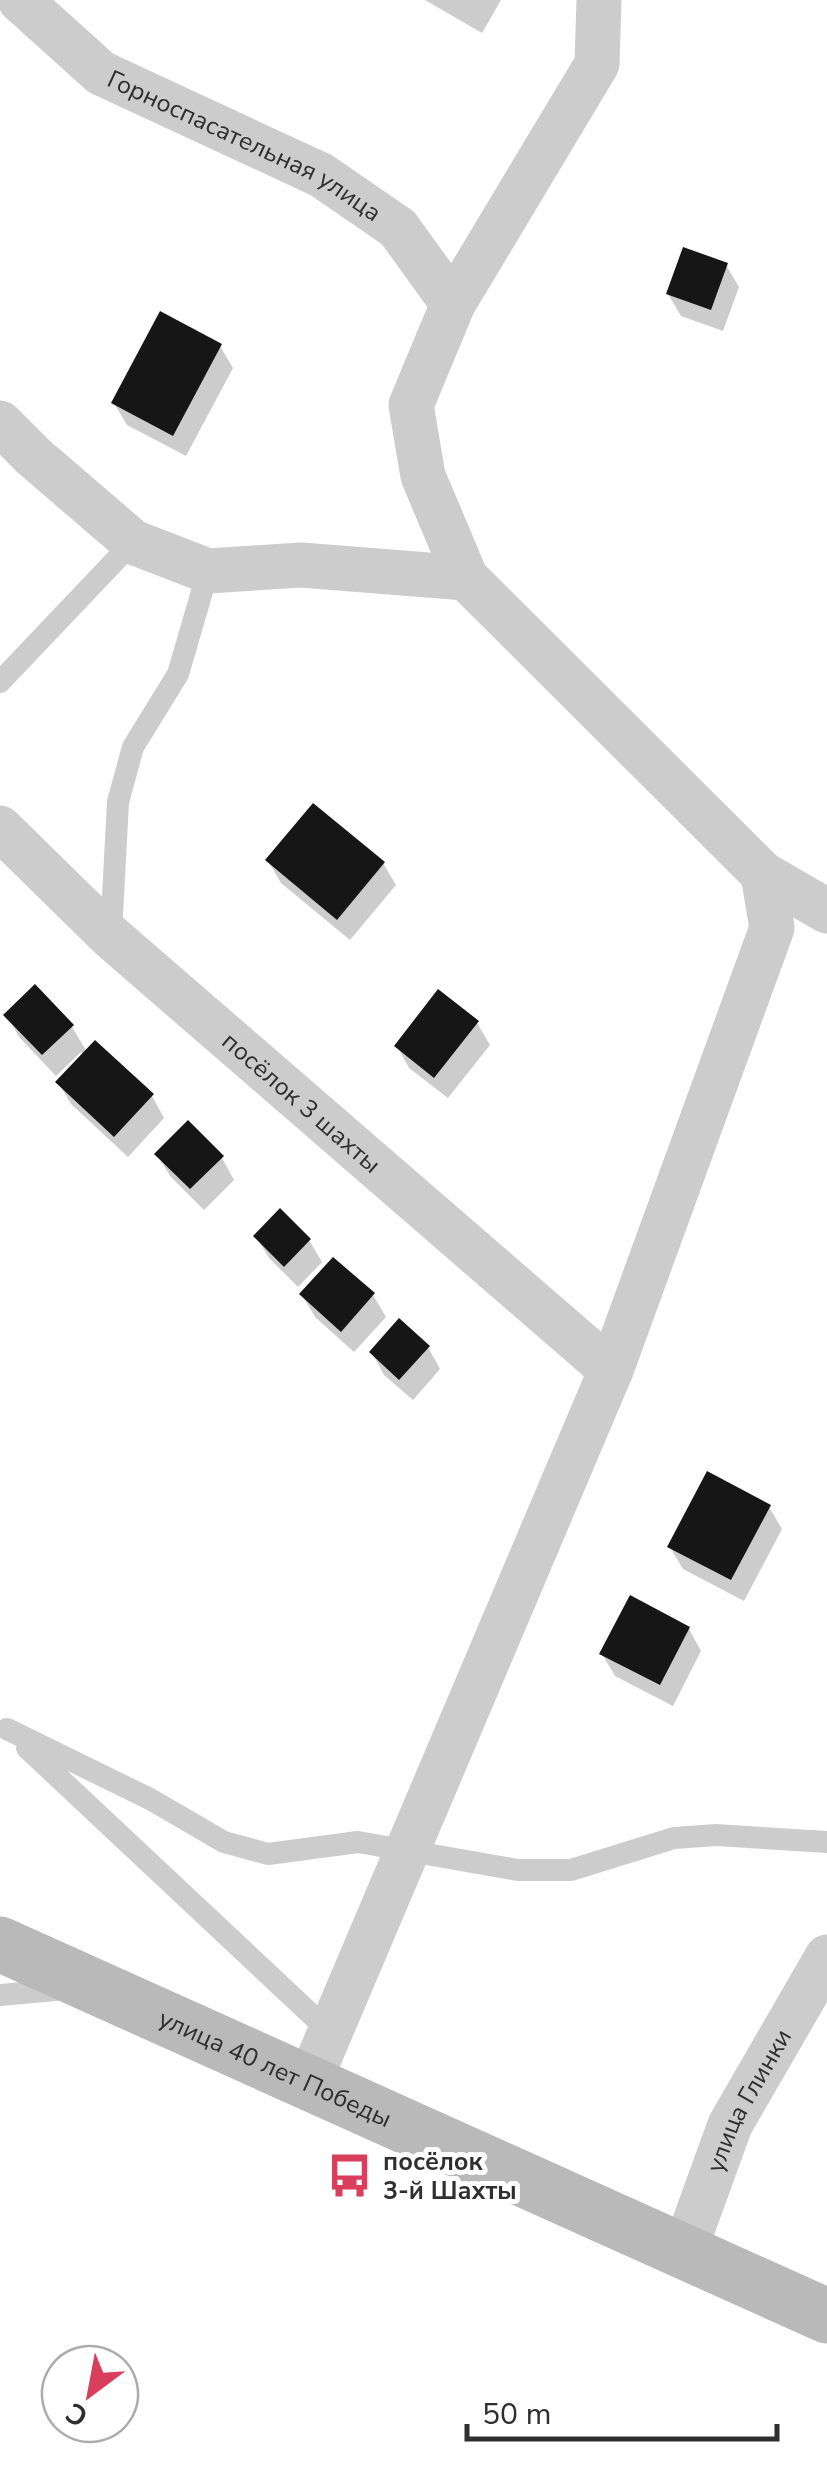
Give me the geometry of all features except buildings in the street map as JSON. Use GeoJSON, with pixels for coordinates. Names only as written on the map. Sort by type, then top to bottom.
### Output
{"type":"FeatureCollection","features":[{"type":"Feature","properties":{"kind":"main road","name":"улица 40 лет Победы"},"geometry":{"type":"LineString","coordinates":[[0,1944],[827,2316]]}},
{"type":"Feature","properties":{"kind":"street","name":"Горноспасательная улица"},"geometry":{"type":"LineString","coordinates":[[20,0],[101,73],[321,175],[398,228],[453,304]]}},
{"type":"Feature","properties":{"kind":"street"},"geometry":{"type":"LineString","coordinates":[[599,0],[597,64],[453,304],[411,405],[423,476],[466,578],[763,874],[827,910]]}},
{"type":"Feature","properties":{"kind":"street"},"geometry":{"type":"LineString","coordinates":[[0,423],[134,542],[208,571],[301,565],[466,578]]}},
{"type":"Feature","properties":{"kind":"street","name":"посёлок 3 шахты"},"geometry":{"type":"LineString","coordinates":[[0,828],[111,937],[611,1370]]}},
{"type":"Feature","properties":{"kind":"street"},"geometry":{"type":"LineString","coordinates":[[309,2082],[611,1370],[772,928],[763,874]]}},
{"type":"Feature","properties":{"kind":"street","name":"улица Глинки"},"geometry":{"type":"LineString","coordinates":[[684,2252],[730,2125],[827,1958]]}},
{"type":"Feature","properties":{"kind":"lane"},"geometry":{"type":"LineString","coordinates":[[0,682],[134,542]]}},
{"type":"Feature","properties":{"kind":"lane"},"geometry":{"type":"LineString","coordinates":[[111,937],[118,802],[133,747],[178,674],[208,571]]}},
{"type":"Feature","properties":{"kind":"lane"},"geometry":{"type":"LineString","coordinates":[[4,1726],[150,1799],[224,1842],[268,1854],[358,1842],[518,1870],[570,1870],[674,1838],[716,1835],[827,1842]]}},
{"type":"Feature","properties":{"kind":"lane"},"geometry":{"type":"LineString","coordinates":[[4,1726],[330,2033]]}},
{"type":"Feature","properties":{"kind":"lane"},"geometry":{"type":"LineString","coordinates":[[0,1995],[92,1986]]}},
{"type":"Feature","properties":{"kind":"place","name":"посёлок 3-й Шахты"},"geometry":{"type":"Point","coordinates":[350,2175]}}]}
